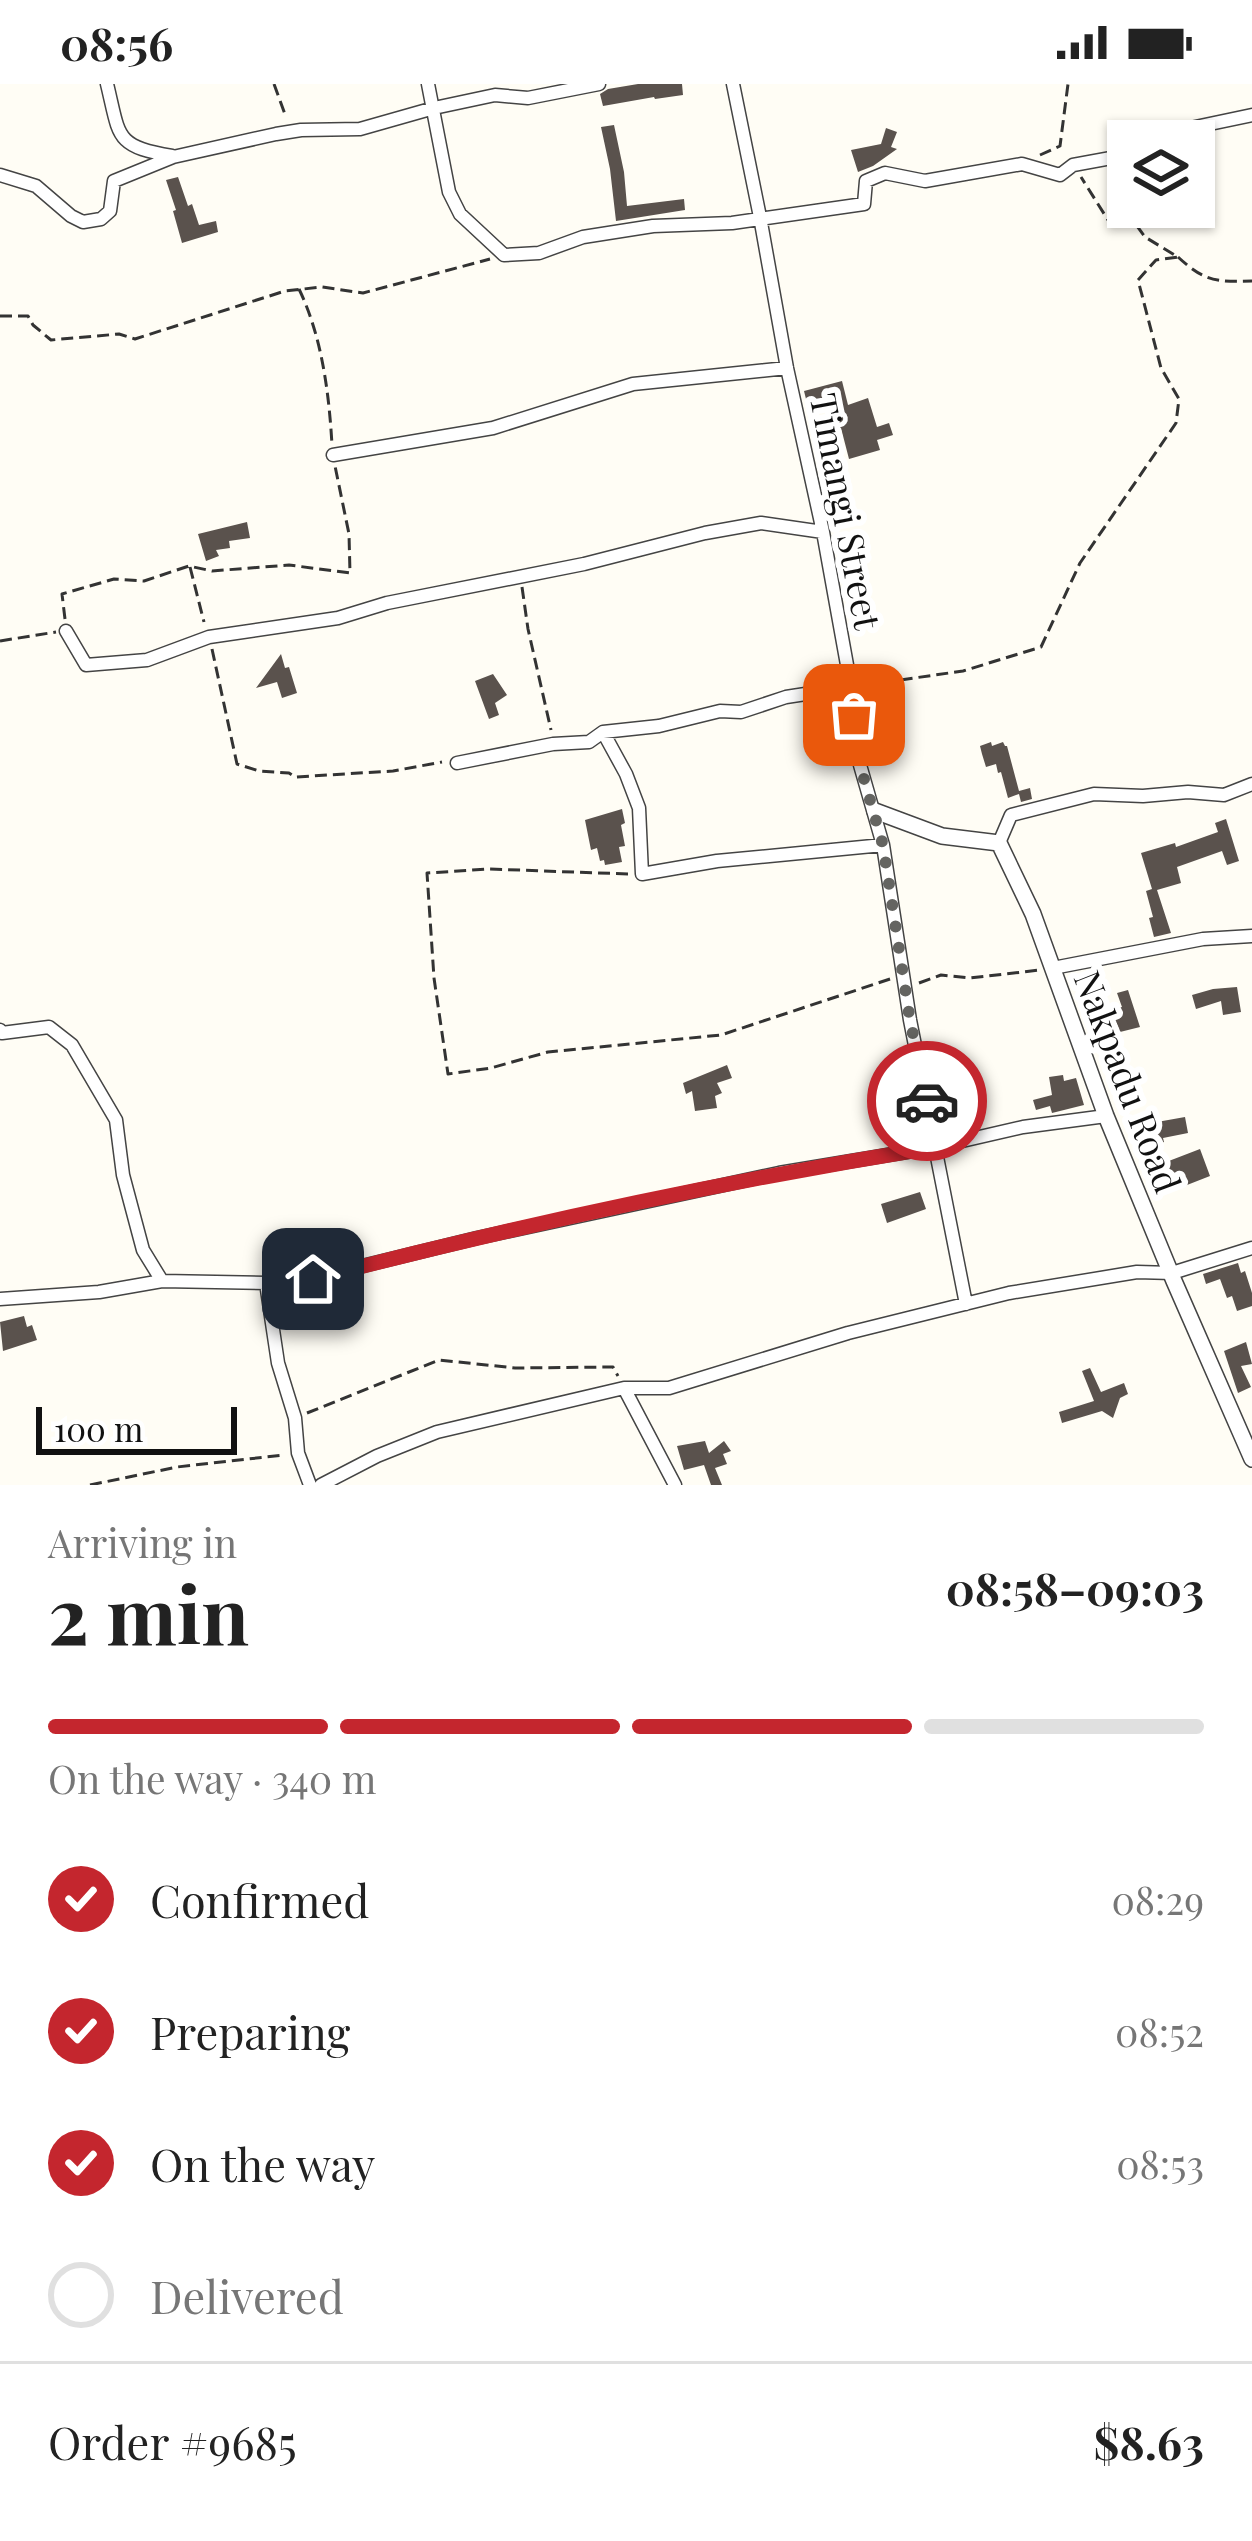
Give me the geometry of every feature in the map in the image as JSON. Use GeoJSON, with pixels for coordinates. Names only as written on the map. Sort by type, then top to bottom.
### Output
{"type":"FeatureCollection","features":[{"type":"Feature","properties":{"kind":"street"},"geometry":{"type":"LineString","coordinates":[[107,84],[122,140],[173,157]]}},
{"type":"Feature","properties":{"kind":"street"},"geometry":{"type":"LineString","coordinates":[[428,84],[449,192],[460,214],[504,255],[539,253],[583,237],[653,226],[732,223],[864,204],[866,181],[885,173],[925,181],[1022,164],[1060,175],[1073,165],[1107,159]]}},
{"type":"Feature","properties":{"kind":"street"},"geometry":{"type":"LineString","coordinates":[[0,175],[36,186],[83,222],[101,219],[110,211],[113,181],[173,157],[301,130],[360,129],[495,95],[528,98],[599,84]]}},
{"type":"Feature","properties":{"kind":"street","name":"Timangi Street"},"geometry":{"type":"LineString","coordinates":[[733,84],[823,532],[860,765],[883,845],[904,982],[966,1304]]}},
{"type":"Feature","properties":{"kind":"street"},"geometry":{"type":"LineString","coordinates":[[1215,123],[1252,115]]}},
{"type":"Feature","properties":{"kind":"street"},"geometry":{"type":"LineString","coordinates":[[332,455],[493,428],[633,384],[787,368]]}},
{"type":"Feature","properties":{"kind":"street"},"geometry":{"type":"LineString","coordinates":[[66,631],[86,664],[147,660],[208,637],[338,618],[705,533],[761,523],[823,532]]}},
{"type":"Feature","properties":{"kind":"street"},"geometry":{"type":"LineString","coordinates":[[457,763],[553,744],[589,742],[604,732],[720,711],[741,712],[786,697],[851,687]]}},
{"type":"Feature","properties":{"kind":"street"},"geometry":{"type":"LineString","coordinates":[[604,732],[639,808],[642,874],[717,861],[883,845]]}},
{"type":"Feature","properties":{"kind":"street"},"geometry":{"type":"LineString","coordinates":[[875,811],[942,836],[999,843],[1011,815],[1094,794],[1224,795],[1252,784]]}},
{"type":"Feature","properties":{"kind":"street","name":"Nakpadu Road"},"geometry":{"type":"LineString","coordinates":[[999,843],[1033,914],[1106,1116],[1252,1460]]}},
{"type":"Feature","properties":{"kind":"street"},"geometry":{"type":"LineString","coordinates":[[1053,968],[1203,939],[1252,936]]}},
{"type":"Feature","properties":{"kind":"street"},"geometry":{"type":"LineString","coordinates":[[0,1030],[50,1027],[72,1045],[116,1120],[142,1250],[162,1281]]}},
{"type":"Feature","properties":{"kind":"street"},"geometry":{"type":"LineString","coordinates":[[0,1299],[99,1292],[162,1281],[313,1279],[758,1177],[936,1147],[1023,1126],[1106,1116]]}},
{"type":"Feature","properties":{"kind":"street"},"geometry":{"type":"LineString","coordinates":[[321,1485],[437,1432],[624,1388],[669,1388],[848,1333],[1009,1293],[1137,1271],[1172,1273],[1252,1248]]}},
{"type":"Feature","properties":{"kind":"street"},"geometry":{"type":"LineString","coordinates":[[266,1282],[278,1364],[310,1485]]}},
{"type":"Feature","properties":{"kind":"street"},"geometry":{"type":"LineString","coordinates":[[624,1388],[675,1485]]}},
{"type":"Feature","properties":{"kind":"path"},"geometry":{"type":"LineString","coordinates":[[274,84],[286,119],[301,130]]}},
{"type":"Feature","properties":{"kind":"path"},"geometry":{"type":"LineString","coordinates":[[1022,164],[1060,146],[1068,84]]}},
{"type":"Feature","properties":{"kind":"path"},"geometry":{"type":"LineString","coordinates":[[1073,165],[1108,220],[1129,215],[1145,237],[1204,278],[1252,281]]}},
{"type":"Feature","properties":{"kind":"path"},"geometry":{"type":"LineString","coordinates":[[0,316],[28,316],[51,340],[119,334],[135,339],[285,291],[322,287],[363,292],[504,255]]}},
{"type":"Feature","properties":{"kind":"path"},"geometry":{"type":"LineString","coordinates":[[851,687],[963,671],[1041,647],[1080,563],[1176,423],[1179,399],[1161,368],[1138,280],[1156,260],[1178,257]]}},
{"type":"Feature","properties":{"kind":"path"},"geometry":{"type":"LineString","coordinates":[[0,640],[66,631],[62,594],[114,579],[144,581],[189,566],[212,571],[289,565],[350,573],[349,534],[332,455],[328,392],[307,306],[298,290]]}},
{"type":"Feature","properties":{"kind":"path"},"geometry":{"type":"LineString","coordinates":[[189,566],[238,764],[296,777],[457,763]]}},
{"type":"Feature","properties":{"kind":"path"},"geometry":{"type":"LineString","coordinates":[[521,578],[553,744]]}},
{"type":"Feature","properties":{"kind":"path"},"geometry":{"type":"LineString","coordinates":[[642,874],[488,869],[428,873],[434,978],[448,1074],[548,1052],[721,1034],[941,975],[970,978],[1053,968]]}},
{"type":"Feature","properties":{"kind":"path"},"geometry":{"type":"LineString","coordinates":[[295,1418],[439,1360],[515,1368],[613,1367],[624,1388]]}},
{"type":"Feature","properties":{"kind":"path"},"geometry":{"type":"LineString","coordinates":[[90,1485],[177,1467],[298,1453]]}},
{"type":"Feature","properties":{"kind":"building"},"geometry":{"type":"Polygon","coordinates":[[[638,84],[682,84],[683,95],[603,106],[600,94],[638,84]]]}},
{"type":"Feature","properties":{"kind":"building"},"geometry":{"type":"Polygon","coordinates":[[[614,125],[627,206],[684,199],[685,210],[616,221],[601,127],[614,125]]]}},
{"type":"Feature","properties":{"kind":"building"},"geometry":{"type":"Polygon","coordinates":[[[886,128],[897,132],[891,147],[897,149],[858,172],[851,150],[881,144],[886,128]]]}},
{"type":"Feature","properties":{"kind":"building"},"geometry":{"type":"Polygon","coordinates":[[[178,177],[199,225],[216,221],[218,232],[182,243],[166,180],[178,177]]]}},
{"type":"Feature","properties":{"kind":"building"},"geometry":{"type":"Polygon","coordinates":[[[842,381],[848,405],[868,398],[877,427],[889,423],[893,435],[877,440],[880,450],[849,459],[841,428],[835,429],[829,408],[815,412],[813,406],[808,407],[804,391],[842,381]]]}},
{"type":"Feature","properties":{"kind":"building"},"geometry":{"type":"Polygon","coordinates":[[[247,522],[250,538],[229,541],[230,548],[216,550],[219,556],[206,561],[198,534],[247,522]]]}},
{"type":"Feature","properties":{"kind":"building"},"geometry":{"type":"Polygon","coordinates":[[[281,654],[297,693],[282,698],[277,682],[256,688],[281,654]]]}},
{"type":"Feature","properties":{"kind":"building"},"geometry":{"type":"Polygon","coordinates":[[[493,674],[507,695],[495,703],[499,715],[489,719],[475,681],[493,674]]]}},
{"type":"Feature","properties":{"kind":"building"},"geometry":{"type":"Polygon","coordinates":[[[991,742],[992,746],[1003,742],[1007,746],[1019,791],[1030,788],[1032,799],[1021,802],[1019,794],[1008,798],[1001,772],[996,764],[986,767],[982,754],[980,746],[991,742]]]}},
{"type":"Feature","properties":{"kind":"building"},"geometry":{"type":"Polygon","coordinates":[[[622,809],[622,862],[605,865],[597,848],[591,850],[585,820],[622,809]]]}},
{"type":"Feature","properties":{"kind":"building"},"geometry":{"type":"Polygon","coordinates":[[[1226,819],[1239,861],[1227,865],[1222,851],[1177,867],[1181,883],[1157,890],[1171,933],[1154,937],[1146,891],[1152,889],[1141,853],[1218,832],[1215,823],[1226,819]]]}},
{"type":"Feature","properties":{"kind":"building"},"geometry":{"type":"Polygon","coordinates":[[[1237,987],[1241,1012],[1223,1015],[1221,1001],[1196,1009],[1192,995],[1237,987]]]}},
{"type":"Feature","properties":{"kind":"building"},"geometry":{"type":"Polygon","coordinates":[[[1128,990],[1140,1027],[1100,1037],[1094,1014],[1122,1007],[1117,993],[1128,990]]]}},
{"type":"Feature","properties":{"kind":"building"},"geometry":{"type":"Polygon","coordinates":[[[727,1065],[732,1078],[717,1083],[722,1093],[715,1096],[717,1108],[695,1111],[692,1091],[686,1094],[683,1083],[727,1065]]]}},
{"type":"Feature","properties":{"kind":"building"},"geometry":{"type":"Polygon","coordinates":[[[1063,1075],[1064,1081],[1076,1078],[1084,1105],[1052,1113],[1050,1106],[1036,1110],[1033,1100],[1052,1095],[1049,1077],[1063,1075]]]}},
{"type":"Feature","properties":{"kind":"building"},"geometry":{"type":"Polygon","coordinates":[[[1185,1117],[1188,1133],[1163,1138],[1164,1142],[1145,1149],[1137,1126],[1185,1117]]]}},
{"type":"Feature","properties":{"kind":"building"},"geometry":{"type":"Polygon","coordinates":[[[1200,1149],[1210,1176],[1159,1196],[1146,1161],[1157,1156],[1161,1164],[1200,1149]]]}},
{"type":"Feature","properties":{"kind":"building"},"geometry":{"type":"Polygon","coordinates":[[[920,1192],[926,1209],[887,1223],[881,1204],[920,1192]]]}},
{"type":"Feature","properties":{"kind":"building"},"geometry":{"type":"Polygon","coordinates":[[[1238,1263],[1241,1273],[1245,1271],[1252,1306],[1237,1311],[1220,1279],[1206,1284],[1203,1274],[1238,1263]]]}},
{"type":"Feature","properties":{"kind":"building"},"geometry":{"type":"Polygon","coordinates":[[[24,1316],[37,1340],[3,1351],[0,1322],[24,1316]]]}},
{"type":"Feature","properties":{"kind":"building"},"geometry":{"type":"Polygon","coordinates":[[[1246,1342],[1252,1364],[1241,1366],[1251,1387],[1238,1393],[1224,1351],[1246,1342]]]}},
{"type":"Feature","properties":{"kind":"building"},"geometry":{"type":"Polygon","coordinates":[[[1090,1368],[1101,1392],[1124,1383],[1128,1394],[1120,1398],[1113,1418],[1102,1411],[1062,1423],[1059,1412],[1094,1401],[1082,1371],[1090,1368]]]}},
{"type":"Feature","properties":{"kind":"building"},"geometry":{"type":"Polygon","coordinates":[[[705,1441],[709,1453],[724,1441],[731,1451],[723,1454],[727,1464],[715,1468],[722,1485],[711,1485],[704,1465],[684,1470],[677,1446],[705,1441]]]}},
{"type":"Feature","properties":{"kind":"way so far"},"geometry":{"type":"LineString","coordinates":[[854,715],[860,765],[883,845],[927,1101]]}},
{"type":"Feature","properties":{"kind":"route"},"geometry":{"type":"LineString","coordinates":[[313,1279],[607,1208],[936,1147],[927,1101]]}}]}
